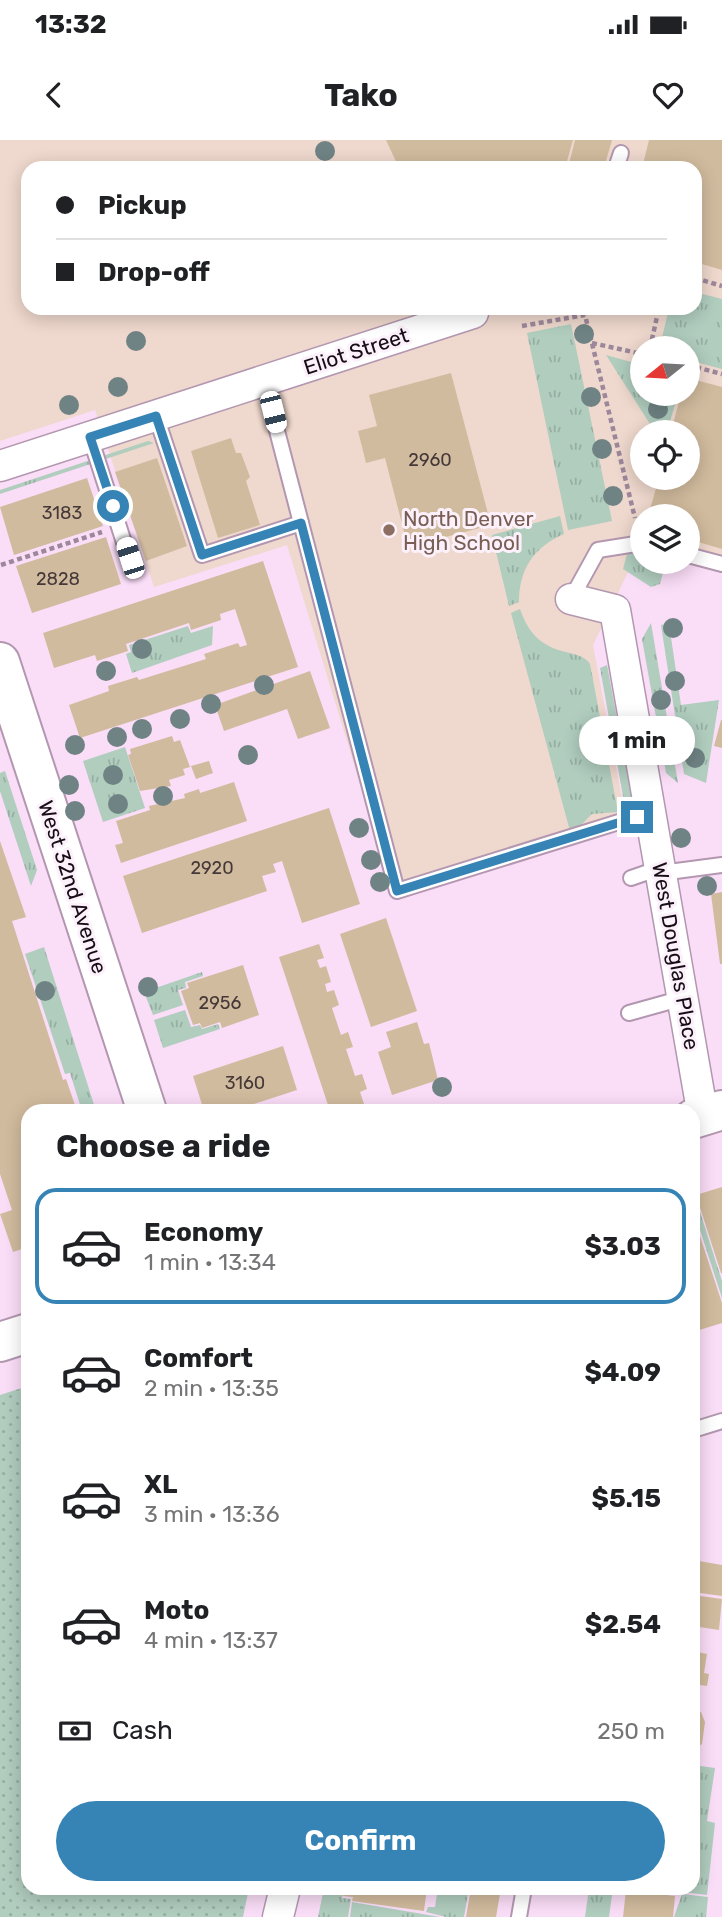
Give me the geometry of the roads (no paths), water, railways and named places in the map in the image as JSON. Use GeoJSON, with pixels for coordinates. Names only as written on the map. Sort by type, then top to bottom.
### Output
{"type":"FeatureCollection","features":[{"type":"Feature","properties":{"kind":"street","name":"Eliot Street"},"geometry":{"type":"LineString","coordinates":[[0,466],[469,315]]}},
{"type":"Feature","properties":{"kind":"street","name":"West Douglas Place"},"geometry":{"type":"LineString","coordinates":[[571,599],[615,610],[706,1115]]}},
{"type":"Feature","properties":{"kind":"street","name":"West 32nd Avenue"},"geometry":{"type":"LineString","coordinates":[[0,662],[10,726],[145,1104]]}},
{"type":"Feature","properties":{"kind":"street"},"geometry":{"type":"LineString","coordinates":[[0,1342],[21,1335]]}},
{"type":"Feature","properties":{"kind":"street"},"geometry":{"type":"LineString","coordinates":[[278,1917],[283,1895]]}},
{"type":"Feature","properties":{"kind":"lane"},"geometry":{"type":"LineString","coordinates":[[618,161],[621,153]]}},
{"type":"Feature","properties":{"kind":"lane"},"geometry":{"type":"LineString","coordinates":[[264,381],[397,891],[651,813]]}},
{"type":"Feature","properties":{"kind":"lane"},"geometry":{"type":"LineString","coordinates":[[156,416],[202,555],[301,523]]}},
{"type":"Feature","properties":{"kind":"lane"},"geometry":{"type":"LineString","coordinates":[[90,437],[130,558]]}},
{"type":"Feature","properties":{"kind":"lane","name":"West Douglas Place"},"geometry":{"type":"LineString","coordinates":[[571,599],[598,550],[630,545]]}},
{"type":"Feature","properties":{"kind":"lane"},"geometry":{"type":"LineString","coordinates":[[700,558],[722,564]]}},
{"type":"Feature","properties":{"kind":"lane"},"geometry":{"type":"LineString","coordinates":[[631,878],[661,870],[722,865]]}},
{"type":"Feature","properties":{"kind":"lane"},"geometry":{"type":"LineString","coordinates":[[629,1013],[683,998]]}},
{"type":"Feature","properties":{"kind":"lane"},"geometry":{"type":"LineString","coordinates":[[700,1428],[722,1421]]}},
{"type":"Feature","properties":{"kind":"lane"},"geometry":{"type":"LineString","coordinates":[[519,1917],[523,1895]]}},
{"type":"Feature","properties":{"kind":"place","name":"North Denver High School"},"geometry":{"type":"Point","coordinates":[389,530]}}]}
